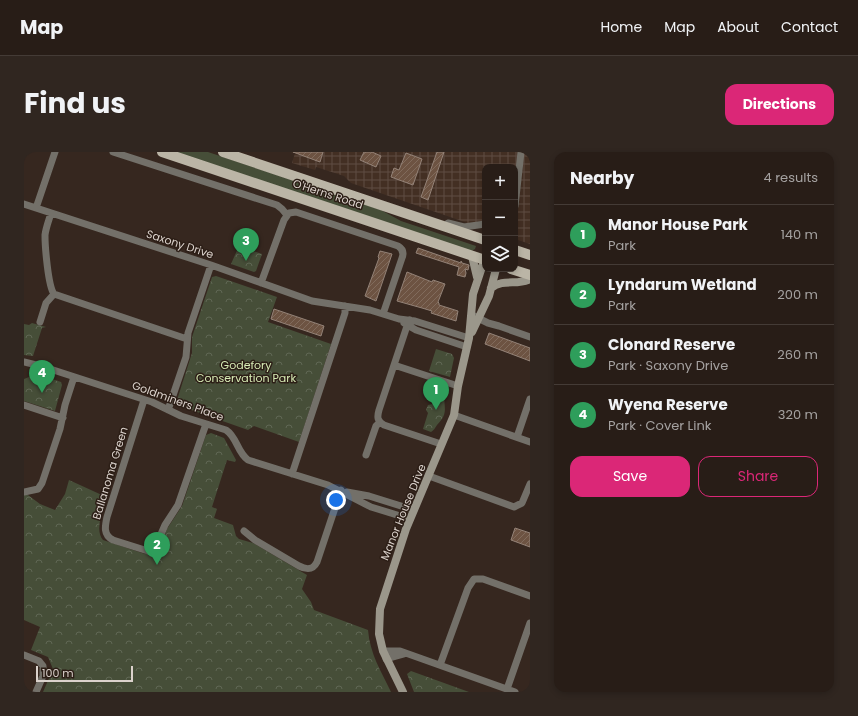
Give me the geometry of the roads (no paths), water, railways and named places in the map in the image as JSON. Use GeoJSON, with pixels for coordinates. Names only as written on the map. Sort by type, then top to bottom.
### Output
{"type":"FeatureCollection","features":[{"type":"Feature","properties":{"kind":"main road","name":"O'Herns Road"},"geometry":{"type":"LineString","coordinates":[[162,152],[482,258]]}},
{"type":"Feature","properties":{"kind":"main road","name":"O'Herns Road"},"geometry":{"type":"LineString","coordinates":[[223,152],[482,239]]}},
{"type":"Feature","properties":{"kind":"main road"},"geometry":{"type":"LineString","coordinates":[[518,251],[530,255]]}},
{"type":"Feature","properties":{"kind":"main road"},"geometry":{"type":"LineString","coordinates":[[518,271],[530,275]]}},
{"type":"Feature","properties":{"kind":"street"},"geometry":{"type":"LineString","coordinates":[[36,208],[54,152]]}},
{"type":"Feature","properties":{"kind":"street"},"geometry":{"type":"LineString","coordinates":[[113,152],[277,205],[287,215]]}},
{"type":"Feature","properties":{"kind":"street"},"geometry":{"type":"LineString","coordinates":[[517,164],[522,152]]}},
{"type":"Feature","properties":{"kind":"street"},"geometry":{"type":"LineString","coordinates":[[516,200],[522,152]]}},
{"type":"Feature","properties":{"kind":"street","name":"Saxony Drive"},"geometry":{"type":"LineString","coordinates":[[24,204],[211,265],[312,301],[360,308],[384,314],[409,323],[469,338]]}},
{"type":"Feature","properties":{"kind":"street"},"geometry":{"type":"LineString","coordinates":[[261,283],[287,215],[291,212],[299,213],[398,246],[401,249],[403,253],[402,259],[384,314]]}},
{"type":"Feature","properties":{"kind":"street"},"geometry":{"type":"LineString","coordinates":[[51,213],[46,234],[46,244],[51,288],[54,294],[187,339]]}},
{"type":"Feature","properties":{"kind":"street"},"geometry":{"type":"LineString","coordinates":[[421,218],[464,227],[482,224]]}},
{"type":"Feature","properties":{"kind":"street"},"geometry":{"type":"LineString","coordinates":[[472,256],[476,267],[477,280]]}},
{"type":"Feature","properties":{"kind":"street"},"geometry":{"type":"LineString","coordinates":[[168,410],[186,357],[187,339],[211,265]]}},
{"type":"Feature","properties":{"kind":"street","name":"Manor House Drive"},"geometry":{"type":"LineString","coordinates":[[476,315],[474,294],[482,267]]}},
{"type":"Feature","properties":{"kind":"street","name":"Manor House Drive"},"geometry":{"type":"LineString","coordinates":[[403,692],[384,655],[379,634],[380,609],[410,519],[454,415],[458,386],[469,338],[476,315],[491,288],[495,272]]}},
{"type":"Feature","properties":{"kind":"street"},"geometry":{"type":"LineString","coordinates":[[491,288],[496,284],[503,282],[525,281],[530,279]]}},
{"type":"Feature","properties":{"kind":"street"},"geometry":{"type":"LineString","coordinates":[[40,322],[46,303],[54,294]]}},
{"type":"Feature","properties":{"kind":"street"},"geometry":{"type":"LineString","coordinates":[[292,474],[345,306]]}},
{"type":"Feature","properties":{"kind":"street"},"geometry":{"type":"LineString","coordinates":[[476,315],[499,326],[530,337]]}},
{"type":"Feature","properties":{"kind":"street"},"geometry":{"type":"LineString","coordinates":[[380,422],[378,413],[409,323]]}},
{"type":"Feature","properties":{"kind":"street","name":"Saxony Drive"},"geometry":{"type":"LineString","coordinates":[[409,323],[416,330],[467,347]]}},
{"type":"Feature","properties":{"kind":"street","name":"Goldminers Place"},"geometry":{"type":"LineString","coordinates":[[24,362],[156,404],[168,410],[229,432],[242,454],[248,460],[328,485],[341,490],[371,507],[410,519]]}},
{"type":"Feature","properties":{"kind":"street"},"geometry":{"type":"LineString","coordinates":[[394,365],[458,386]]}},
{"type":"Feature","properties":{"kind":"street","name":"Goldminers Place"},"geometry":{"type":"LineString","coordinates":[[24,368],[39,366]]}},
{"type":"Feature","properties":{"kind":"street"},"geometry":{"type":"LineString","coordinates":[[24,492],[38,489],[42,483],[63,418],[65,405],[74,377]]}},
{"type":"Feature","properties":{"kind":"street"},"geometry":{"type":"LineString","coordinates":[[517,437],[530,399]]}},
{"type":"Feature","properties":{"kind":"street","name":"Ballanoma Green"},"geometry":{"type":"LineString","coordinates":[[144,400],[107,517],[106,532],[108,537],[113,540],[148,551],[155,548],[163,530],[178,505],[206,424]]}},
{"type":"Feature","properties":{"kind":"street"},"geometry":{"type":"LineString","coordinates":[[24,405],[63,418]]}},
{"type":"Feature","properties":{"kind":"street"},"geometry":{"type":"LineString","coordinates":[[454,415],[530,442]]}},
{"type":"Feature","properties":{"kind":"street"},"geometry":{"type":"LineString","coordinates":[[380,422],[441,444]]}},
{"type":"Feature","properties":{"kind":"street"},"geometry":{"type":"LineString","coordinates":[[366,455],[376,426],[380,422]]}},
{"type":"Feature","properties":{"kind":"street"},"geometry":{"type":"LineString","coordinates":[[429,476],[514,507],[522,503],[530,484]]}},
{"type":"Feature","properties":{"kind":"street"},"geometry":{"type":"LineString","coordinates":[[244,531],[255,540],[299,566],[305,569],[310,569],[317,562],[341,490]]}},
{"type":"Feature","properties":{"kind":"street","name":"Goldminers Place"},"geometry":{"type":"LineString","coordinates":[[341,490],[361,494],[414,510]]}},
{"type":"Feature","properties":{"kind":"street"},"geometry":{"type":"LineString","coordinates":[[440,665],[468,588],[474,579],[483,579],[530,596]]}},
{"type":"Feature","properties":{"kind":"street"},"geometry":{"type":"LineString","coordinates":[[506,689],[530,623]]}},
{"type":"Feature","properties":{"kind":"street"},"geometry":{"type":"LineString","coordinates":[[384,655],[408,653],[515,692]]}},
{"type":"Feature","properties":{"kind":"street"},"geometry":{"type":"LineString","coordinates":[[24,655],[39,661],[43,666],[43,676],[36,692]]}},
{"type":"Feature","properties":{"kind":"place","name":"Clonard Reserve"},"geometry":{"type":"Point","coordinates":[246,261]}},
{"type":"Feature","properties":{"kind":"place","name":"Wyena Reserve"},"geometry":{"type":"Point","coordinates":[42,393]}},
{"type":"Feature","properties":{"kind":"place","name":"Manor House Park"},"geometry":{"type":"Point","coordinates":[436,410]}},
{"type":"Feature","properties":{"kind":"place","name":"Lyndarum Wetland"},"geometry":{"type":"Point","coordinates":[157,565]}},
{"type":"Feature","properties":{"kind":"park label","name":"Godefory Conservation Park"},"geometry":{"type":"Point","coordinates":[246,371]}}]}
